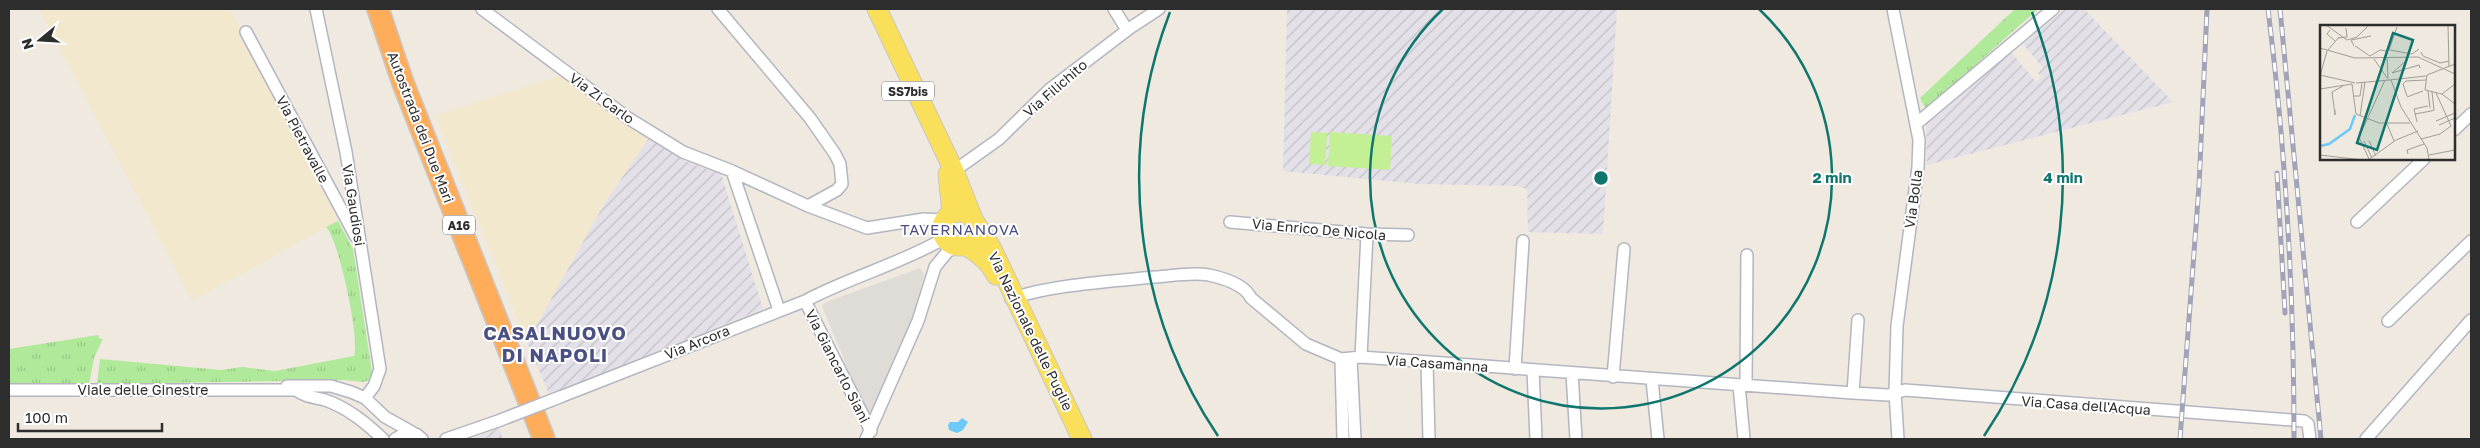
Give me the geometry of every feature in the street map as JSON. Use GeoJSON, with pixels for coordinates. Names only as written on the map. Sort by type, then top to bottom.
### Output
{"type":"FeatureCollection","features":[{"type":"Feature","properties":{"kind":"highway","name":"Autostrada dei Due Mari"},"geometry":{"type":"LineString","coordinates":[[364,9],[391,88],[530,439]]}},
{"type":"Feature","properties":{"kind":"highway","name":"Autostrada dei Due Mari"},"geometry":{"type":"LineString","coordinates":[[378,9],[416,116],[544,439]]}},
{"type":"Feature","properties":{"kind":"main road","name":"Via Nazionale delle Puglie"},"geometry":{"type":"LineString","coordinates":[[868,9],[974,221],[992,249],[1011,299],[1072,439]]}},
{"type":"Feature","properties":{"kind":"main road","name":"Via Nazionale delle Puglie"},"geometry":{"type":"LineString","coordinates":[[877,9],[951,173],[953,232],[981,255],[992,267],[1011,299],[1082,439]]}},
{"type":"Feature","properties":{"kind":"main road"},"geometry":{"type":"LineString","coordinates":[[964,212],[974,221],[976,234],[953,232],[964,212]]}},
{"type":"Feature","properties":{"kind":"street","name":"Via Gaudiosi"},"geometry":{"type":"LineString","coordinates":[[316,9],[346,152],[380,369],[374,386],[365,398]]}},
{"type":"Feature","properties":{"kind":"street","name":"Via Zi Carlo"},"geometry":{"type":"LineString","coordinates":[[482,9],[628,118],[683,152],[732,171],[808,206],[867,228],[924,219],[953,232]]}},
{"type":"Feature","properties":{"kind":"street"},"geometry":{"type":"LineString","coordinates":[[718,9],[810,118],[840,164],[842,184],[837,190],[808,206]]}},
{"type":"Feature","properties":{"kind":"street"},"geometry":{"type":"LineString","coordinates":[[1114,9],[1127,30]]}},
{"type":"Feature","properties":{"kind":"street","name":"Via Filichito"},"geometry":{"type":"LineString","coordinates":[[951,173],[999,139],[1050,89],[1127,30],[1159,9]]}},
{"type":"Feature","properties":{"kind":"street","name":"Via Bolla"},"geometry":{"type":"LineString","coordinates":[[1893,9],[1919,140],[1918,167],[1897,326],[1895,392]]}},
{"type":"Feature","properties":{"kind":"street"},"geometry":{"type":"LineString","coordinates":[[1916,124],[2052,9]]}},
{"type":"Feature","properties":{"kind":"street","name":"Via Pietravalle"},"geometry":{"type":"LineString","coordinates":[[246,32],[360,246]]}},
{"type":"Feature","properties":{"kind":"street"},"geometry":{"type":"LineString","coordinates":[[2455,129],[2471,114]]}},
{"type":"Feature","properties":{"kind":"street"},"geometry":{"type":"LineString","coordinates":[[2357,222],[2423,160]]}},
{"type":"Feature","properties":{"kind":"street"},"geometry":{"type":"LineString","coordinates":[[732,171],[779,310]]}},
{"type":"Feature","properties":{"kind":"street","name":"Via Enrico De Nicola"},"geometry":{"type":"LineString","coordinates":[[1230,222],[1367,234],[1408,235]]}},
{"type":"Feature","properties":{"kind":"street"},"geometry":{"type":"LineString","coordinates":[[868,435],[918,321],[935,267],[948,251],[953,232]]}},
{"type":"Feature","properties":{"kind":"street","name":"Via Arcora"},"geometry":{"type":"LineString","coordinates":[[446,439],[498,421],[805,301],[826,290],[921,251],[953,232]]}},
{"type":"Feature","properties":{"kind":"street"},"geometry":{"type":"LineString","coordinates":[[1342,439],[1367,234]]}},
{"type":"Feature","properties":{"kind":"street"},"geometry":{"type":"LineString","coordinates":[[1515,369],[1523,241]]}},
{"type":"Feature","properties":{"kind":"street"},"geometry":{"type":"LineString","coordinates":[[2388,321],[2471,241]]}},
{"type":"Feature","properties":{"kind":"street"},"geometry":{"type":"LineString","coordinates":[[1613,377],[1624,249]]}},
{"type":"Feature","properties":{"kind":"street"},"geometry":{"type":"LineString","coordinates":[[1744,439],[1743,385],[1747,255]]}},
{"type":"Feature","properties":{"kind":"street","name":"Via Casamanna"},"geometry":{"type":"LineString","coordinates":[[1011,299],[1061,288],[1122,280],[1183,275],[1210,275],[1247,290],[1252,298],[1306,344],[1351,358],[1853,393],[1888,395],[1895,392]]}},
{"type":"Feature","properties":{"kind":"street","name":"Via Giancarlo Siani"},"geometry":{"type":"LineString","coordinates":[[805,301],[868,435]]}},
{"type":"Feature","properties":{"kind":"street"},"geometry":{"type":"LineString","coordinates":[[1853,393],[1858,320]]}},
{"type":"Feature","properties":{"kind":"street"},"geometry":{"type":"LineString","coordinates":[[2366,439],[2471,320]]}},
{"type":"Feature","properties":{"kind":"street"},"geometry":{"type":"LineString","coordinates":[[1351,358],[1355,439]]}},
{"type":"Feature","properties":{"kind":"street"},"geometry":{"type":"LineString","coordinates":[[1427,363],[1429,439]]}},
{"type":"Feature","properties":{"kind":"street"},"geometry":{"type":"LineString","coordinates":[[1533,370],[1536,439]]}},
{"type":"Feature","properties":{"kind":"street"},"geometry":{"type":"LineString","coordinates":[[1572,373],[1576,439]]}},
{"type":"Feature","properties":{"kind":"street"},"geometry":{"type":"LineString","coordinates":[[1652,380],[1658,439]]}},
{"type":"Feature","properties":{"kind":"street","name":"Viale delle Ginestre"},"geometry":{"type":"LineString","coordinates":[[276,389],[292,385],[331,386],[365,398],[385,417],[412,432]]}},
{"type":"Feature","properties":{"kind":"street","name":"Viale delle Ginestre"},"geometry":{"type":"LineString","coordinates":[[9,390],[296,390],[302,395],[340,407],[364,421],[384,439]]}},
{"type":"Feature","properties":{"kind":"street","name":"Via Casa dell'Acqua"},"geometry":{"type":"LineString","coordinates":[[1895,392],[1905,390],[2304,421],[2308,424],[2310,439]]}},
{"type":"Feature","properties":{"kind":"street"},"geometry":{"type":"LineString","coordinates":[[1895,392],[1898,439]]}},
{"type":"Feature","properties":{"kind":"street"},"geometry":{"type":"LineString","coordinates":[[395,439],[402,433],[412,432],[422,439]]}},
{"type":"Feature","properties":{"kind":"shaded area"},"geometry":{"type":"Polygon","coordinates":[[[39,9],[230,9],[338,221],[192,301],[39,9]]]}},
{"type":"Feature","properties":{"kind":"shaded area"},"geometry":{"type":"Polygon","coordinates":[[[1287,9],[1617,9],[1603,234],[1528,232],[1527,189],[1516,186],[1419,184],[1283,171],[1287,9]]]}},
{"type":"Feature","properties":{"kind":"shaded area"},"geometry":{"type":"Polygon","coordinates":[[[2065,9],[2084,9],[2173,102],[1927,165],[1926,124],[2011,52],[2036,82],[2042,78],[2038,73],[2043,68],[2023,44],[2065,9]]]}},
{"type":"Feature","properties":{"kind":"shaded area"},"geometry":{"type":"Polygon","coordinates":[[[567,74],[651,135],[604,204],[527,342],[435,115],[567,74]]]}},
{"type":"Feature","properties":{"kind":"shaded area"},"geometry":{"type":"Polygon","coordinates":[[[651,135],[674,150],[684,161],[721,174],[763,309],[549,394],[527,342],[604,204],[651,135]]]}},
{"type":"Feature","properties":{"kind":"shaded area"},"geometry":{"type":"Polygon","coordinates":[[[920,268],[924,274],[912,325],[872,414],[865,410],[822,306],[826,302],[920,268]]]}},
{"type":"Feature","properties":{"kind":"shaded area"},"geometry":{"type":"Polygon","coordinates":[[[499,428],[503,439],[472,439],[499,428]]]}},
{"type":"Feature","properties":{"kind":"green space"},"geometry":{"type":"Polygon","coordinates":[[[2015,9],[2038,9],[1926,109],[1920,98],[2015,9]]]}},
{"type":"Feature","properties":{"kind":"green space"},"geometry":{"type":"Polygon","coordinates":[[[1311,132],[1327,133],[1325,165],[1309,164],[1311,132]]]}},
{"type":"Feature","properties":{"kind":"green space"},"geometry":{"type":"Polygon","coordinates":[[[1330,132],[1392,136],[1390,170],[1328,166],[1330,132]]]}},
{"type":"Feature","properties":{"kind":"green space"},"geometry":{"type":"Polygon","coordinates":[[[338,221],[353,249],[372,372],[371,380],[363,382],[344,380],[97,384],[100,359],[221,370],[242,367],[275,371],[354,356],[354,330],[347,290],[337,250],[326,227],[338,221]]]}},
{"type":"Feature","properties":{"kind":"green space"},"geometry":{"type":"Polygon","coordinates":[[[98,335],[99,338],[103,339],[94,358],[89,384],[9,385],[9,349],[98,335]]]}},
{"type":"Feature","properties":{"kind":"water"},"geometry":{"type":"Polygon","coordinates":[[[962,418],[968,422],[963,430],[957,433],[949,430],[948,425],[950,422],[958,422],[962,418]]]}},
{"type":"Feature","properties":{"kind":"railway"},"geometry":{"type":"LineString","coordinates":[[2180,439],[2199,186],[2207,9]]}},
{"type":"Feature","properties":{"kind":"railway"},"geometry":{"type":"LineString","coordinates":[[2268,9],[2280,116],[2288,224],[2291,277],[2294,439]]}},
{"type":"Feature","properties":{"kind":"railway"},"geometry":{"type":"LineString","coordinates":[[2280,9],[2321,439]]}},
{"type":"Feature","properties":{"kind":"railway"},"geometry":{"type":"LineString","coordinates":[[2277,173],[2285,313]]}},
{"type":"Feature","properties":{"kind":"district","name":"TAVERNANOVA"},"geometry":{"type":"Point","coordinates":[960,229]}},
{"type":"Feature","properties":{"kind":"district","name":"CASALNUOVO DI NAPOLI"},"geometry":{"type":"Point","coordinates":[555,343]}}]}
